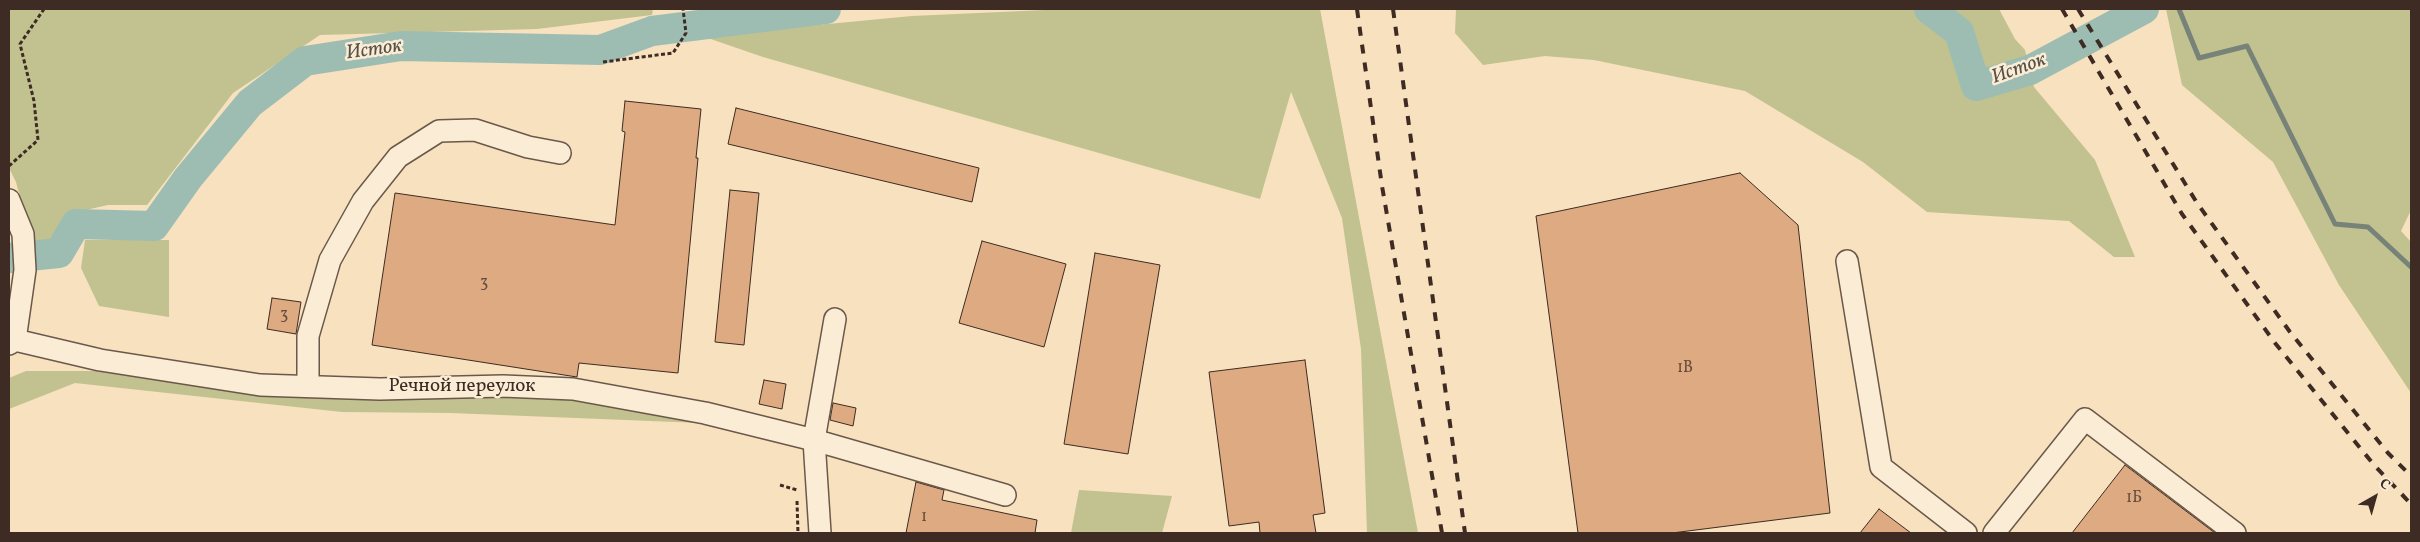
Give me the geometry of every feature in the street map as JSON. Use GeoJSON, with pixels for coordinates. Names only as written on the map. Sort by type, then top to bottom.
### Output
{"type":"FeatureCollection","features":[{"type":"Feature","properties":{"kind":"street"},"geometry":{"type":"LineString","coordinates":[[308,386],[308,336],[330,260],[363,201],[398,157],[439,131],[475,130],[528,147],[560,154]]}},
{"type":"Feature","properties":{"kind":"street"},"geometry":{"type":"LineString","coordinates":[[9,200],[23,234],[25,270],[12,342]]}},
{"type":"Feature","properties":{"kind":"street"},"geometry":{"type":"LineString","coordinates":[[1847,261],[1881,467],[1966,533]]}},
{"type":"Feature","properties":{"kind":"street"},"geometry":{"type":"LineString","coordinates":[[820,533],[814,440],[836,319]]}},
{"type":"Feature","properties":{"kind":"street","name":"Речной переулок"},"geometry":{"type":"LineString","coordinates":[[12,342],[100,360],[260,385],[380,389],[503,386],[573,389],[705,413],[814,440],[1005,495]]}},
{"type":"Feature","properties":{"kind":"street"},"geometry":{"type":"LineString","coordinates":[[1994,533],[2085,419],[2235,533]]}},
{"type":"Feature","properties":{"kind":"path"},"geometry":{"type":"LineString","coordinates":[[9,166],[38,140],[34,102],[20,44],[44,9]]}},
{"type":"Feature","properties":{"kind":"path"},"geometry":{"type":"LineString","coordinates":[[603,62],[673,53],[686,33],[683,9]]}},
{"type":"Feature","properties":{"kind":"path"},"geometry":{"type":"LineString","coordinates":[[780,485],[797,488],[798,533]]}},
{"type":"Feature","properties":{"kind":"green space"},"geometry":{"type":"Polygon","coordinates":[[[9,9],[653,9],[652,15],[537,29],[320,35],[233,93],[147,205],[108,205],[68,214],[47,244],[33,246],[16,182],[9,168],[9,9]]]}},
{"type":"Feature","properties":{"kind":"green space"},"geometry":{"type":"Polygon","coordinates":[[[1067,9],[1320,9],[1418,533],[1367,533],[1361,349],[1342,218],[1291,92],[1260,199],[763,57],[702,36],[912,16],[1067,9]]]}},
{"type":"Feature","properties":{"kind":"green space"},"geometry":{"type":"Polygon","coordinates":[[[1456,9],[1999,9],[2015,39],[2025,50],[2034,87],[2095,160],[2135,257],[2114,257],[2069,221],[1927,212],[1863,162],[1745,91],[1594,60],[1545,56],[1483,65],[1455,33],[1456,9]]]}},
{"type":"Feature","properties":{"kind":"green space"},"geometry":{"type":"Polygon","coordinates":[[[2166,9],[2411,9],[2411,210],[2401,231],[2411,242],[2411,393],[2339,285],[2273,162],[2182,85],[2166,9]]]}},
{"type":"Feature","properties":{"kind":"green space"},"geometry":{"type":"Polygon","coordinates":[[[85,240],[169,240],[169,317],[99,306],[81,268],[85,240]]]}},
{"type":"Feature","properties":{"kind":"green space"},"geometry":{"type":"Polygon","coordinates":[[[26,371],[98,371],[164,377],[503,386],[705,413],[701,423],[451,413],[342,412],[75,383],[9,409],[9,378],[26,371]]]}},
{"type":"Feature","properties":{"kind":"green space"},"geometry":{"type":"Polygon","coordinates":[[[1079,490],[1172,496],[1162,533],[1071,533],[1079,490]]]}},
{"type":"Feature","properties":{"kind":"building"},"geometry":{"type":"Polygon","coordinates":[[[625,101],[701,109],[678,373],[579,363],[577,377],[372,345],[395,193],[615,225],[625,132],[622,131],[625,101]]]}},
{"type":"Feature","properties":{"kind":"building"},"geometry":{"type":"Polygon","coordinates":[[[736,108],[979,168],[972,202],[728,144],[736,108]]]}},
{"type":"Feature","properties":{"kind":"building"},"geometry":{"type":"Polygon","coordinates":[[[1740,173],[1798,225],[1830,513],[1672,533],[1578,533],[1536,216],[1740,173]]]}},
{"type":"Feature","properties":{"kind":"building"},"geometry":{"type":"Polygon","coordinates":[[[730,190],[759,193],[744,345],[715,342],[730,190]]]}},
{"type":"Feature","properties":{"kind":"building"},"geometry":{"type":"Polygon","coordinates":[[[982,241],[1066,264],[1044,347],[959,323],[982,241]]]}},
{"type":"Feature","properties":{"kind":"building"},"geometry":{"type":"Polygon","coordinates":[[[1095,253],[1160,265],[1128,454],[1064,444],[1095,253]]]}},
{"type":"Feature","properties":{"kind":"building"},"geometry":{"type":"Polygon","coordinates":[[[272,298],[301,302],[296,334],[267,329],[272,298]]]}},
{"type":"Feature","properties":{"kind":"building"},"geometry":{"type":"Polygon","coordinates":[[[1305,360],[1325,513],[1313,515],[1316,533],[1260,533],[1259,522],[1229,526],[1209,372],[1305,360]]]}},
{"type":"Feature","properties":{"kind":"building"},"geometry":{"type":"Polygon","coordinates":[[[764,380],[786,384],[782,409],[759,404],[764,380]]]}},
{"type":"Feature","properties":{"kind":"building"},"geometry":{"type":"Polygon","coordinates":[[[833,403],[856,408],[853,426],[830,420],[833,403]]]}},
{"type":"Feature","properties":{"kind":"building"},"geometry":{"type":"Polygon","coordinates":[[[2125,465],[2215,533],[2072,533],[2125,465]]]}},
{"type":"Feature","properties":{"kind":"building"},"geometry":{"type":"Polygon","coordinates":[[[916,482],[944,490],[942,500],[1037,520],[1035,533],[906,533],[916,482]]]}},
{"type":"Feature","properties":{"kind":"building"},"geometry":{"type":"Polygon","coordinates":[[[1879,509],[1911,533],[1860,533],[1879,509]]]}},
{"type":"Feature","properties":{"kind":"waterway","name":"Исток"},"geometry":{"type":"LineString","coordinates":[[9,258],[59,253],[76,224],[154,226],[188,178],[250,103],[305,61],[401,46],[600,50],[652,31],[826,9]]}},
{"type":"Feature","properties":{"kind":"waterway","name":"Исток"},"geometry":{"type":"LineString","coordinates":[[1929,9],[1959,32],[1976,86],[2030,70],[2144,9]]}},
{"type":"Feature","properties":{"kind":"waterway"},"geometry":{"type":"LineString","coordinates":[[2179,9],[2199,58],[2247,46],[2335,224],[2368,227],[2411,267]]}},
{"type":"Feature","properties":{"kind":"railway"},"geometry":{"type":"LineString","coordinates":[[1357,9],[1382,186],[1442,533]]}},
{"type":"Feature","properties":{"kind":"railway"},"geometry":{"type":"LineString","coordinates":[[1393,9],[1465,533]]}},
{"type":"Feature","properties":{"kind":"railway"},"geometry":{"type":"LineString","coordinates":[[2062,9],[2182,214],[2275,343],[2374,465],[2411,504]]}},
{"type":"Feature","properties":{"kind":"railway"},"geometry":{"type":"LineString","coordinates":[[2078,9],[2197,203],[2290,332],[2388,453],[2411,476]]}}]}
